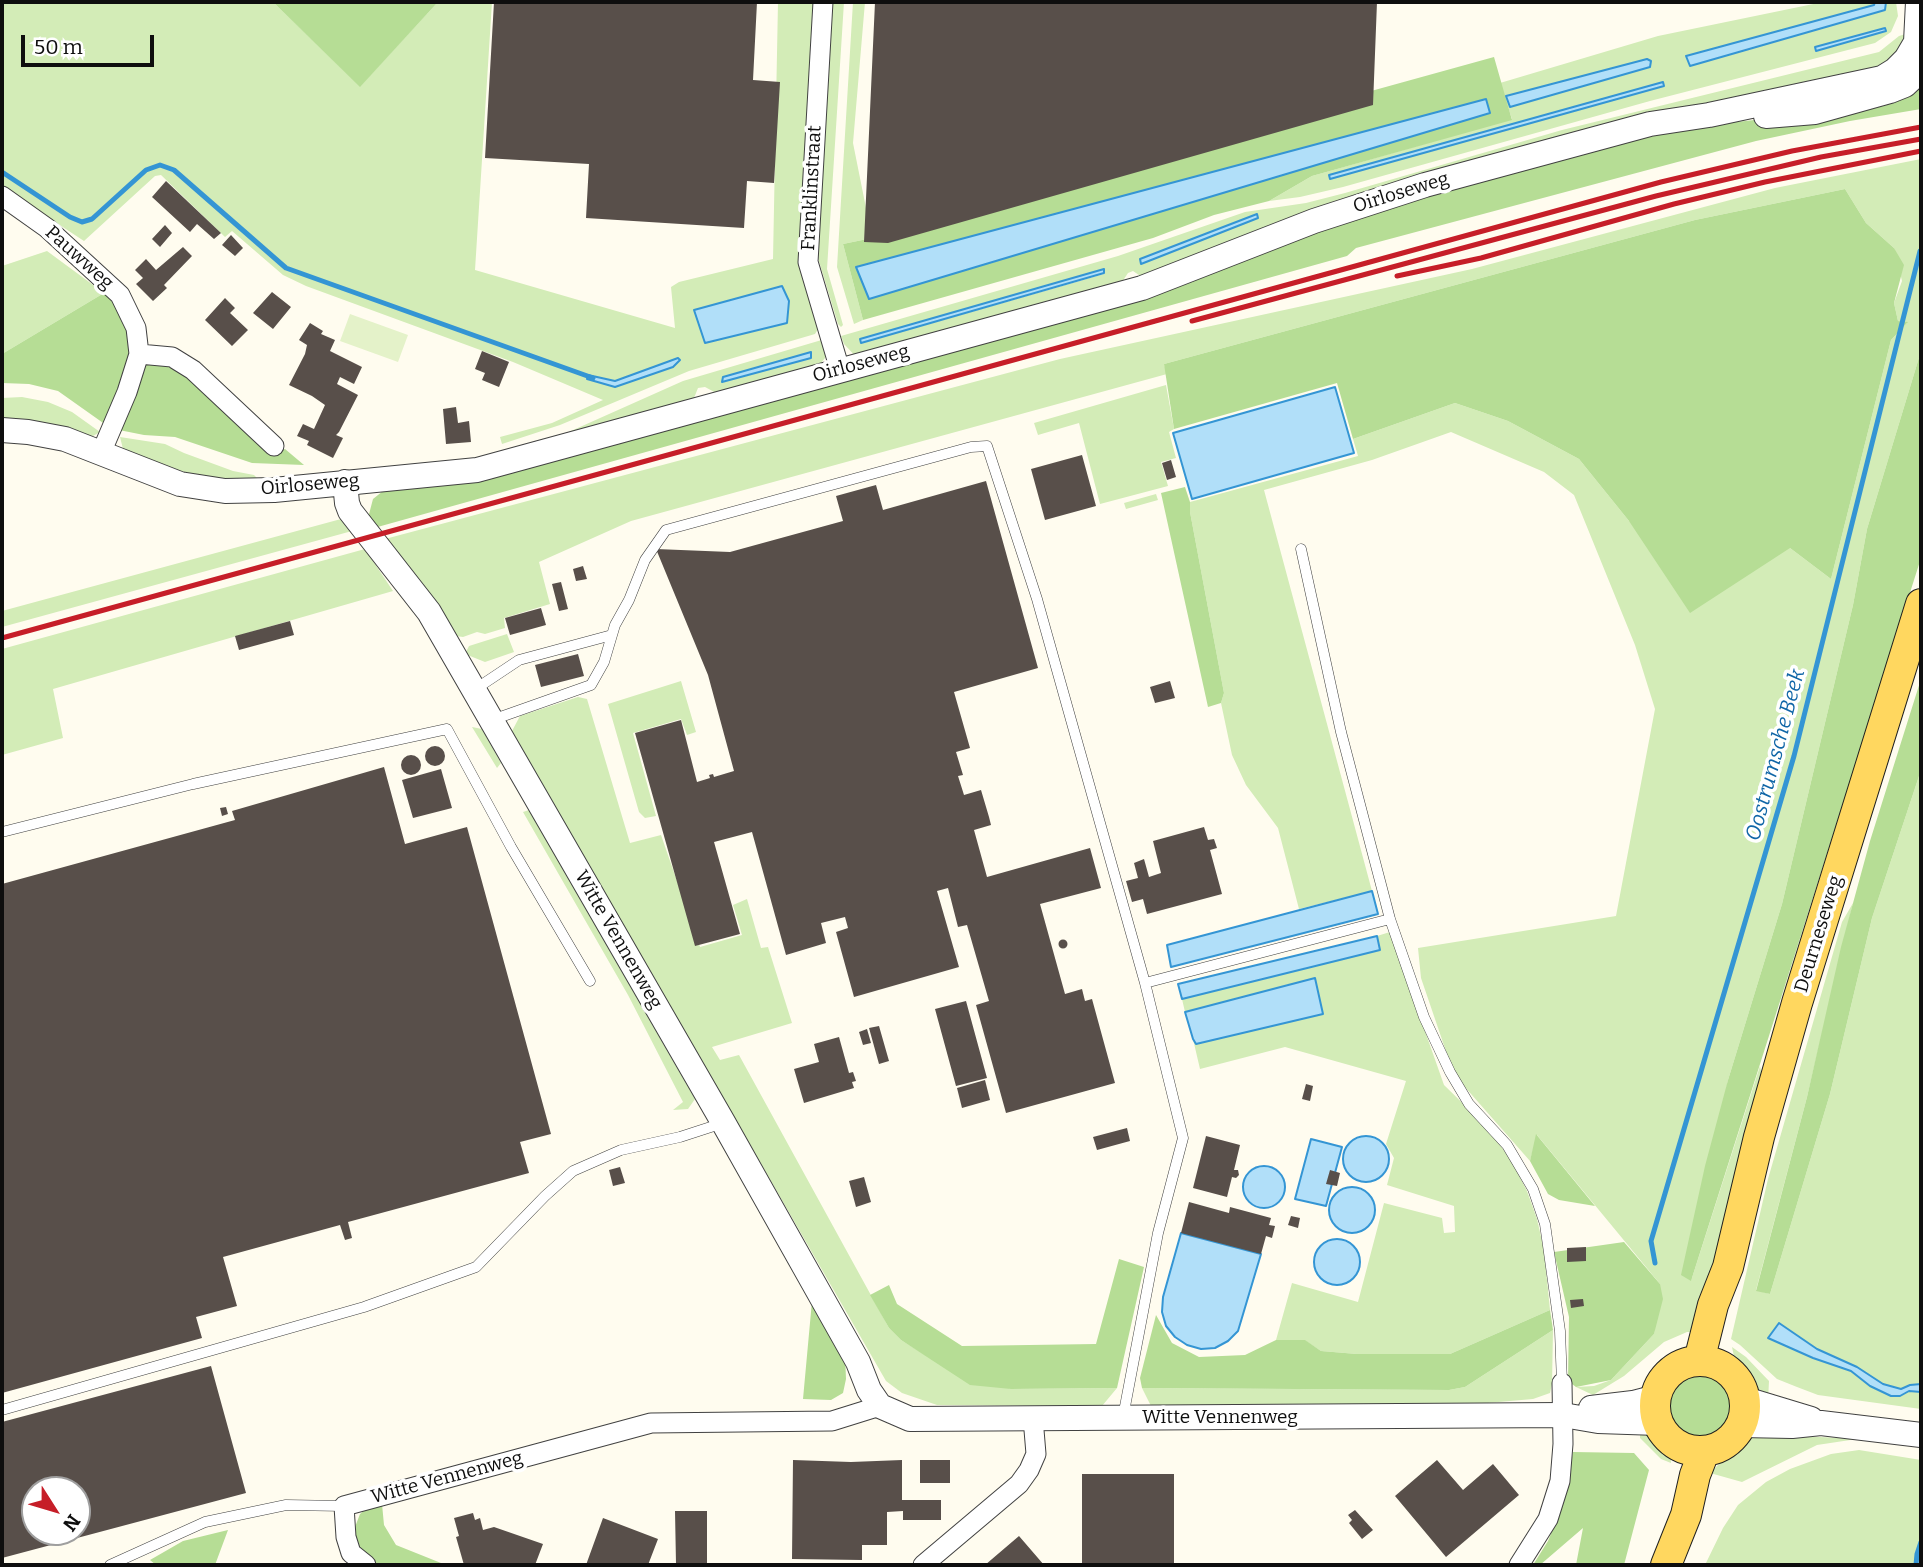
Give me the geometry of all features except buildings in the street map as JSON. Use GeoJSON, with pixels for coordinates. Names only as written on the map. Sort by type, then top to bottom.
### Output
{"type":"FeatureCollection","features":[{"type":"Feature","properties":{"kind":"main road","name":"Deurneseweg"},"geometry":{"type":"LineString","coordinates":[[1712,1365],[1730,1305],[1728,1267],[1759,1137],[1797,1003],[1921,604]]}},
{"type":"Feature","properties":{"kind":"main road"},"geometry":{"type":"LineString","coordinates":[[1687,1363],[1712,1365],[1734,1376],[1741,1387],[1743,1412],[1726,1444],[1691,1449],[1666,1437],[1657,1410],[1667,1376],[1687,1363]]}},
{"type":"Feature","properties":{"kind":"main road"},"geometry":{"type":"LineString","coordinates":[[1665,1565],[1686,1515],[1695,1475],[1691,1449]]}},
{"type":"Feature","properties":{"kind":"street","name":"Franklinstraat"},"geometry":{"type":"LineString","coordinates":[[823,2],[808,262],[840,370]]}},
{"type":"Feature","properties":{"kind":"street"},"geometry":{"type":"LineString","coordinates":[[1917,2],[1918,57]]}},
{"type":"Feature","properties":{"kind":"street","name":"Oirloseweg"},"geometry":{"type":"LineString","coordinates":[[2,430],[65,439],[180,484],[225,491],[274,490],[477,470],[1142,288],[1314,221],[1425,185],[1650,124],[1709,114],[1756,117],[1815,112],[1891,91],[1905,85],[1918,57]]}},
{"type":"Feature","properties":{"kind":"street","name":"Pauwweg"},"geometry":{"type":"LineString","coordinates":[[2,196],[47,228],[120,295],[136,328],[139,354],[127,392],[101,453]]}},
{"type":"Feature","properties":{"kind":"street"},"geometry":{"type":"LineString","coordinates":[[139,354],[172,357],[193,370],[274,446]]}},
{"type":"Feature","properties":{"kind":"street","name":"Witte Vennenweg"},"geometry":{"type":"LineString","coordinates":[[345,482],[350,511],[429,612],[723,1122],[880,1406],[910,1419],[1563,1415],[1598,1421],[1657,1410]]}},
{"type":"Feature","properties":{"kind":"street"},"geometry":{"type":"LineString","coordinates":[[1519,1565],[1548,1519],[1560,1481],[1562,1383]]}},
{"type":"Feature","properties":{"kind":"street","name":"Witte Vennenweg"},"geometry":{"type":"LineString","coordinates":[[344,1506],[651,1423],[832,1421],[880,1406]]}},
{"type":"Feature","properties":{"kind":"street"},"geometry":{"type":"LineString","coordinates":[[1743,1412],[1921,1435]]}},
{"type":"Feature","properties":{"kind":"street"},"geometry":{"type":"LineString","coordinates":[[923,1565],[1019,1484],[1029,1470],[1035,1454],[1033,1418]]}},
{"type":"Feature","properties":{"kind":"street"},"geometry":{"type":"LineString","coordinates":[[344,1506],[346,1537],[351,1553],[366,1565]]}},
{"type":"Feature","properties":{"kind":"lane"},"geometry":{"type":"LineString","coordinates":[[491,720],[591,685],[604,662],[612,635],[645,560],[666,530],[971,447],[987,446],[1037,599],[1145,983],[1183,1138],[1158,1233],[1123,1418]]}},
{"type":"Feature","properties":{"kind":"lane"},"geometry":{"type":"LineString","coordinates":[[1301,549],[1341,732],[1390,919],[1424,1017],[1450,1072],[1469,1104],[1507,1145],[1533,1189],[1545,1224],[1560,1331],[1562,1383]]}},
{"type":"Feature","properties":{"kind":"lane"},"geometry":{"type":"LineString","coordinates":[[473,691],[519,660],[612,635]]}},
{"type":"Feature","properties":{"kind":"lane"},"geometry":{"type":"LineString","coordinates":[[2,832],[193,783],[447,729],[511,847],[590,981]]}},
{"type":"Feature","properties":{"kind":"lane"},"geometry":{"type":"LineString","coordinates":[[1145,983],[1390,919]]}},
{"type":"Feature","properties":{"kind":"lane"},"geometry":{"type":"LineString","coordinates":[[2,1410],[364,1307],[475,1267],[573,1171],[621,1150],[680,1137],[723,1122]]}},
{"type":"Feature","properties":{"kind":"lane"},"geometry":{"type":"LineString","coordinates":[[110,1565],[205,1522],[286,1505],[344,1506]]}},
{"type":"Feature","properties":{"kind":"green space"},"geometry":{"type":"Polygon","coordinates":[[[2,2],[273,2],[360,86],[438,2],[492,2],[475,270],[675,328],[671,287],[679,282],[773,259],[778,2],[815,2],[818,329],[815,334],[689,371],[560,425],[502,444],[500,437],[552,423],[603,400],[513,362],[306,286],[283,275],[232,231],[225,237],[161,175],[155,176],[84,241],[2,187],[2,2]],[[677,358],[615,381],[588,375],[615,387],[680,360],[677,358]]]}},
{"type":"Feature","properties":{"kind":"green space"},"geometry":{"type":"Polygon","coordinates":[[[273,2],[438,2],[360,87],[273,2]]]}},
{"type":"Feature","properties":{"kind":"green space"},"geometry":{"type":"Polygon","coordinates":[[[831,2],[844,2],[827,269],[843,325],[841,327],[818,258],[831,2]]]}},
{"type":"Feature","properties":{"kind":"green space"},"geometry":{"type":"Polygon","coordinates":[[[853,2],[865,2],[853,143],[872,238],[843,244],[863,320],[854,324],[837,267],[853,2]]]}},
{"type":"Feature","properties":{"kind":"green space"},"geometry":{"type":"Polygon","coordinates":[[[1823,2],[1875,2],[1875,5],[1687,56],[1690,65],[1885,10],[1886,2],[1896,2],[1898,16],[1891,32],[1875,43],[1650,101],[1343,187],[1269,201],[1312,176],[1512,119],[1500,83],[1658,36],[1823,2]],[[1647,59],[1507,96],[1506,97],[1651,61],[1647,59]],[[1663,82],[1330,175],[1330,179],[1663,82]]]}},
{"type":"Feature","properties":{"kind":"green space"},"geometry":{"type":"Polygon","coordinates":[[[1912,32],[1883,68],[1713,105],[1142,277],[1133,271],[1128,273],[1120,285],[859,360],[844,344],[841,336],[1118,256],[1245,212],[1306,203],[1562,130],[1879,52],[1899,36],[1912,32]],[[1103,270],[860,339],[862,343],[1104,274],[1103,270]]]}},
{"type":"Feature","properties":{"kind":"green space"},"geometry":{"type":"Polygon","coordinates":[[[1494,57],[1512,120],[1312,176],[1269,201],[1214,215],[1153,238],[863,320],[843,244],[872,238],[1335,101],[1494,57]],[[1486,99],[856,268],[869,299],[1490,113],[1486,99]]]}},
{"type":"Feature","properties":{"kind":"green space"},"geometry":{"type":"Polygon","coordinates":[[[1921,81],[1921,109],[1756,141],[1356,248],[1347,256],[374,528],[368,518],[373,499],[383,491],[1602,147],[1681,128],[1828,112],[1921,81]]]}},
{"type":"Feature","properties":{"kind":"green space"},"geometry":{"type":"Polygon","coordinates":[[[1921,159],[1921,351],[1867,529],[1853,605],[1782,904],[1728,1080],[1691,1281],[1760,1066],[1763,1080],[1701,1332],[1687,1332],[1664,1342],[1624,1376],[1593,1395],[1576,1387],[1594,1386],[1611,1380],[1654,1334],[1660,1284],[1537,1135],[1530,1161],[1464,1086],[1450,1063],[1421,978],[1418,948],[1616,916],[1655,709],[1635,645],[1574,495],[1544,472],[1451,432],[1372,460],[1264,490],[1372,891],[1299,909],[1278,828],[1246,785],[1232,755],[1221,703],[1224,693],[1190,502],[1358,456],[1353,439],[1455,403],[1508,421],[1579,459],[1629,521],[1790,548],[1831,579],[1891,340],[1907,323],[1898,321],[1894,303],[1902,281],[1894,248],[1866,223],[1845,189],[1695,220],[1164,364],[1167,374],[631,521],[539,562],[550,604],[504,618],[505,628],[485,634],[477,632],[463,637],[456,636],[385,539],[1060,359],[1472,269],[1775,188],[1921,159]]]}},
{"type":"Feature","properties":{"kind":"green space"},"geometry":{"type":"Polygon","coordinates":[[[1845,189],[1866,223],[1894,248],[1904,265],[1894,303],[1898,321],[1908,322],[1891,340],[1831,579],[1790,548],[1690,613],[1629,521],[1579,459],[1508,421],[1455,403],[1353,439],[1337,383],[1174,429],[1164,364],[1695,220],[1845,189]]]}},
{"type":"Feature","properties":{"kind":"green space"},"geometry":{"type":"Polygon","coordinates":[[[47,251],[104,293],[2,354],[2,266],[47,251]]]}},
{"type":"Feature","properties":{"kind":"green space"},"geometry":{"type":"Polygon","coordinates":[[[104,293],[115,303],[135,345],[106,425],[58,391],[29,384],[2,383],[2,354],[104,293]]]}},
{"type":"Feature","properties":{"kind":"green space"},"geometry":{"type":"Polygon","coordinates":[[[350,314],[408,335],[398,362],[340,341],[350,314]]]}},
{"type":"Feature","properties":{"kind":"green space"},"geometry":{"type":"Polygon","coordinates":[[[825,339],[828,349],[817,368],[720,395],[705,387],[698,388],[692,403],[562,435],[683,381],[825,339]]]}},
{"type":"Feature","properties":{"kind":"green space"},"geometry":{"type":"Polygon","coordinates":[[[1921,351],[1921,558],[1691,1281],[1681,1275],[1705,1166],[1728,1080],[1782,904],[1853,605],[1867,529],[1921,351]]]}},
{"type":"Feature","properties":{"kind":"green space"},"geometry":{"type":"Polygon","coordinates":[[[147,364],[174,364],[272,454],[285,449],[304,465],[252,463],[175,437],[119,430],[141,369],[147,364]]]}},
{"type":"Feature","properties":{"kind":"green space"},"geometry":{"type":"Polygon","coordinates":[[[1166,385],[1174,429],[1169,432],[1176,458],[1161,462],[1168,486],[1100,504],[1079,423],[1038,435],[1034,423],[1166,385]]]}},
{"type":"Feature","properties":{"kind":"green space"},"geometry":{"type":"Polygon","coordinates":[[[22,397],[48,402],[72,412],[100,432],[84,437],[2,420],[2,398],[22,397]]]}},
{"type":"Feature","properties":{"kind":"green space"},"geometry":{"type":"Polygon","coordinates":[[[120,437],[165,444],[233,471],[254,475],[259,480],[207,478],[137,459],[123,449],[120,437]]]}},
{"type":"Feature","properties":{"kind":"green space"},"geometry":{"type":"Polygon","coordinates":[[[1185,487],[1190,502],[1224,693],[1221,703],[1208,707],[1161,493],[1185,487]]]}},
{"type":"Feature","properties":{"kind":"green space"},"geometry":{"type":"Polygon","coordinates":[[[1156,494],[1158,500],[1126,509],[1124,503],[1156,494]]]}},
{"type":"Feature","properties":{"kind":"green space"},"geometry":{"type":"Polygon","coordinates":[[[341,519],[352,531],[2,627],[2,611],[341,519]]]}},
{"type":"Feature","properties":{"kind":"green space"},"geometry":{"type":"Polygon","coordinates":[[[365,549],[393,591],[53,689],[63,738],[2,755],[2,649],[365,549]]]}},
{"type":"Feature","properties":{"kind":"green space"},"geometry":{"type":"Polygon","coordinates":[[[507,634],[514,652],[485,662],[465,654],[469,646],[507,634]]]}},
{"type":"Feature","properties":{"kind":"green space"},"geometry":{"type":"Polygon","coordinates":[[[1921,679],[1921,770],[1872,918],[1830,1094],[1770,1294],[1756,1291],[1807,1097],[1841,947],[1870,841],[1921,679]]]}},
{"type":"Feature","properties":{"kind":"green space"},"geometry":{"type":"Polygon","coordinates":[[[681,681],[696,732],[687,735],[681,719],[633,733],[656,816],[645,818],[639,812],[608,704],[681,681]]]}},
{"type":"Feature","properties":{"kind":"green space"},"geometry":{"type":"Polygon","coordinates":[[[578,697],[587,699],[630,843],[661,835],[700,947],[742,935],[733,905],[747,899],[761,948],[768,947],[792,1023],[712,1047],[720,1060],[739,1055],[889,1328],[901,1340],[930,1358],[1011,1389],[1117,1388],[1102,1406],[937,1405],[902,1393],[886,1381],[512,731],[520,716],[578,697]]]}},
{"type":"Feature","properties":{"kind":"green space"},"geometry":{"type":"Polygon","coordinates":[[[472,727],[482,729],[501,763],[497,768],[472,727]]]}},
{"type":"Feature","properties":{"kind":"green space"},"geometry":{"type":"Polygon","coordinates":[[[1921,770],[1921,1384],[1901,1389],[1883,1384],[1857,1367],[1817,1349],[1779,1323],[1802,1353],[1851,1371],[1870,1386],[1900,1396],[1909,1391],[1921,1392],[1921,1409],[1818,1395],[1777,1379],[1731,1339],[1768,1179],[1842,922],[1853,903],[1807,1097],[1756,1290],[1770,1294],[1830,1094],[1872,918],[1921,770]]]}},
{"type":"Feature","properties":{"kind":"green space"},"geometry":{"type":"Polygon","coordinates":[[[529,810],[695,1099],[688,1109],[673,1110],[683,1102],[628,995],[523,812],[529,810]]]}},
{"type":"Feature","properties":{"kind":"green space"},"geometry":{"type":"Polygon","coordinates":[[[1390,932],[1444,1085],[1489,1129],[1512,1162],[1527,1191],[1544,1250],[1550,1310],[1450,1354],[1357,1354],[1321,1351],[1304,1340],[1276,1340],[1292,1283],[1358,1302],[1384,1203],[1442,1218],[1444,1233],[1455,1232],[1454,1206],[1387,1185],[1394,1158],[1386,1144],[1406,1081],[1285,1047],[1200,1069],[1193,1039],[1197,1044],[1323,1014],[1315,978],[1185,1012],[1182,999],[1380,950],[1377,936],[1390,932]]]}},
{"type":"Feature","properties":{"kind":"green space"},"geometry":{"type":"Polygon","coordinates":[[[1536,1134],[1595,1206],[1559,1200],[1548,1194],[1530,1161],[1536,1134]]]}},
{"type":"Feature","properties":{"kind":"green space"},"geometry":{"type":"Polygon","coordinates":[[[1624,1242],[1660,1284],[1663,1299],[1654,1334],[1611,1380],[1576,1387],[1568,1381],[1569,1317],[1554,1252],[1624,1242]]]}},
{"type":"Feature","properties":{"kind":"green space"},"geometry":{"type":"Polygon","coordinates":[[[1119,1259],[1144,1267],[1117,1388],[1011,1389],[970,1385],[901,1340],[889,1328],[870,1295],[889,1285],[897,1304],[962,1346],[1096,1344],[1119,1259]]]}},
{"type":"Feature","properties":{"kind":"green space"},"geometry":{"type":"Polygon","coordinates":[[[812,1301],[845,1354],[846,1379],[843,1393],[831,1400],[803,1399],[812,1301]]]}},
{"type":"Feature","properties":{"kind":"green space"},"geometry":{"type":"Polygon","coordinates":[[[1550,1310],[1553,1330],[1465,1387],[1449,1390],[1142,1388],[1140,1378],[1156,1315],[1172,1343],[1199,1357],[1245,1355],[1276,1340],[1305,1340],[1321,1351],[1357,1354],[1450,1354],[1550,1310]]]}},
{"type":"Feature","properties":{"kind":"green space"},"geometry":{"type":"Polygon","coordinates":[[[1553,1330],[1550,1393],[1533,1399],[1464,1405],[1151,1406],[1142,1388],[1449,1390],[1465,1387],[1553,1330]]]}},
{"type":"Feature","properties":{"kind":"green space"},"geometry":{"type":"Polygon","coordinates":[[[1732,1347],[1746,1357],[1769,1381],[1768,1401],[1756,1395],[1741,1373],[1732,1347]]]}},
{"type":"Feature","properties":{"kind":"green space"},"geometry":{"type":"Polygon","coordinates":[[[1701,1373],[1714,1376],[1725,1383],[1732,1394],[1735,1407],[1732,1420],[1725,1431],[1714,1438],[1701,1441],[1688,1438],[1677,1431],[1670,1420],[1667,1407],[1670,1394],[1677,1383],[1688,1376],[1701,1373]]]}},
{"type":"Feature","properties":{"kind":"green space"},"geometry":{"type":"Polygon","coordinates":[[[1645,1425],[1670,1448],[1671,1463],[1661,1459],[1640,1438],[1640,1428],[1645,1425]]]}},
{"type":"Feature","properties":{"kind":"green space"},"geometry":{"type":"Polygon","coordinates":[[[1754,1435],[1857,1439],[1817,1445],[1742,1482],[1710,1473],[1732,1451],[1754,1435]]]}},
{"type":"Feature","properties":{"kind":"green space"},"geometry":{"type":"Polygon","coordinates":[[[1859,1450],[1921,1460],[1921,1565],[1705,1565],[1738,1505],[1766,1482],[1790,1469],[1831,1454],[1859,1450]]]}},
{"type":"Feature","properties":{"kind":"green space"},"geometry":{"type":"Polygon","coordinates":[[[1573,1452],[1634,1453],[1649,1470],[1624,1565],[1576,1565],[1583,1528],[1540,1565],[1533,1565],[1548,1541],[1563,1504],[1573,1452]]]}},
{"type":"Feature","properties":{"kind":"green space"},"geometry":{"type":"Polygon","coordinates":[[[382,1504],[384,1525],[396,1545],[446,1565],[383,1565],[367,1560],[355,1546],[355,1527],[360,1514],[382,1504]]]}},
{"type":"Feature","properties":{"kind":"green space"},"geometry":{"type":"Polygon","coordinates":[[[228,1530],[215,1565],[156,1565],[150,1560],[183,1541],[228,1530]]]}},
{"type":"Feature","properties":{"kind":"water"},"geometry":{"type":"Polygon","coordinates":[[[1875,2],[1886,2],[1885,10],[1690,66],[1686,56],[1874,5],[1875,2]]]}},
{"type":"Feature","properties":{"kind":"water"},"geometry":{"type":"Polygon","coordinates":[[[1885,28],[1886,31],[1816,51],[1815,47],[1885,28]]]}},
{"type":"Feature","properties":{"kind":"water"},"geometry":{"type":"Polygon","coordinates":[[[1647,59],[1651,61],[1650,67],[1510,107],[1506,96],[1647,59]]]}},
{"type":"Feature","properties":{"kind":"water"},"geometry":{"type":"Polygon","coordinates":[[[1663,82],[1664,86],[1330,179],[1329,175],[1663,82]]]}},
{"type":"Feature","properties":{"kind":"water"},"geometry":{"type":"Polygon","coordinates":[[[1486,99],[1490,113],[869,299],[856,267],[1486,99]]]}},
{"type":"Feature","properties":{"kind":"water"},"geometry":{"type":"Polygon","coordinates":[[[1257,214],[1258,218],[1141,264],[1140,259],[1257,214]]]}},
{"type":"Feature","properties":{"kind":"water"},"geometry":{"type":"Polygon","coordinates":[[[1104,269],[1104,273],[861,343],[860,339],[1104,269]]]}},
{"type":"Feature","properties":{"kind":"water"},"geometry":{"type":"Polygon","coordinates":[[[782,286],[789,301],[787,323],[705,343],[694,310],[782,286]]]}},
{"type":"Feature","properties":{"kind":"water"},"geometry":{"type":"Polygon","coordinates":[[[811,352],[811,358],[722,382],[723,377],[811,352]]]}},
{"type":"Feature","properties":{"kind":"water"},"geometry":{"type":"Polygon","coordinates":[[[678,358],[680,360],[673,367],[615,387],[587,379],[588,375],[615,381],[678,358]]]}},
{"type":"Feature","properties":{"kind":"water"},"geometry":{"type":"Polygon","coordinates":[[[1335,387],[1354,453],[1192,499],[1173,433],[1335,387]]]}},
{"type":"Feature","properties":{"kind":"water"},"geometry":{"type":"Polygon","coordinates":[[[1372,891],[1378,914],[1171,967],[1167,945],[1372,891]]]}},
{"type":"Feature","properties":{"kind":"water"},"geometry":{"type":"Polygon","coordinates":[[[1377,936],[1380,950],[1182,999],[1178,984],[1377,936]]]}},
{"type":"Feature","properties":{"kind":"water"},"geometry":{"type":"Polygon","coordinates":[[[1315,978],[1323,1014],[1196,1044],[1193,1039],[1185,1012],[1315,978]]]}},
{"type":"Feature","properties":{"kind":"water"},"geometry":{"type":"Polygon","coordinates":[[[1366,1136],[1382,1143],[1389,1159],[1382,1175],[1366,1182],[1350,1175],[1343,1159],[1350,1143],[1366,1136]]]}},
{"type":"Feature","properties":{"kind":"water"},"geometry":{"type":"Polygon","coordinates":[[[1311,1139],[1342,1147],[1326,1206],[1295,1199],[1311,1139]]]}},
{"type":"Feature","properties":{"kind":"water"},"geometry":{"type":"Polygon","coordinates":[[[1264,1166],[1279,1172],[1285,1187],[1279,1202],[1264,1208],[1249,1202],[1243,1187],[1249,1172],[1264,1166]]]}},
{"type":"Feature","properties":{"kind":"water"},"geometry":{"type":"Polygon","coordinates":[[[1352,1187],[1368,1194],[1375,1210],[1368,1226],[1352,1233],[1336,1226],[1329,1210],[1336,1194],[1352,1187]]]}},
{"type":"Feature","properties":{"kind":"water"},"geometry":{"type":"Polygon","coordinates":[[[1181,1233],[1261,1254],[1238,1331],[1215,1348],[1201,1349],[1187,1345],[1175,1337],[1166,1326],[1162,1312],[1163,1297],[1181,1233]]]}},
{"type":"Feature","properties":{"kind":"water"},"geometry":{"type":"Polygon","coordinates":[[[1337,1239],[1353,1246],[1360,1262],[1353,1278],[1337,1285],[1321,1278],[1314,1262],[1321,1246],[1337,1239]]]}},
{"type":"Feature","properties":{"kind":"water"},"geometry":{"type":"Polygon","coordinates":[[[1779,1323],[1817,1349],[1857,1367],[1883,1384],[1901,1389],[1921,1384],[1921,1392],[1909,1391],[1900,1396],[1891,1396],[1870,1386],[1851,1371],[1768,1338],[1779,1323]]]}},
{"type":"Feature","properties":{"kind":"waterway"},"geometry":{"type":"LineString","coordinates":[[2,172],[70,217],[82,222],[92,219],[146,170],[160,165],[174,170],[286,268],[593,378]]}},
{"type":"Feature","properties":{"kind":"waterway","name":"Oostrumsche Beek"},"geometry":{"type":"LineString","coordinates":[[1655,1263],[1651,1241],[1794,756],[1920,251]]}},
{"type":"Feature","properties":{"kind":"waterway"},"geometry":{"type":"LineString","coordinates":[[1916,1565],[1921,1542]]}},
{"type":"Feature","properties":{"kind":"railway"},"geometry":{"type":"LineString","coordinates":[[2,638],[1661,182],[1792,151],[1921,127]]}},
{"type":"Feature","properties":{"kind":"railway"},"geometry":{"type":"LineString","coordinates":[[1192,321],[1656,196],[1821,157],[1921,139]]}},
{"type":"Feature","properties":{"kind":"railway"},"geometry":{"type":"LineString","coordinates":[[1397,276],[1481,258],[1674,204],[1765,182],[1921,151]]}}]}
